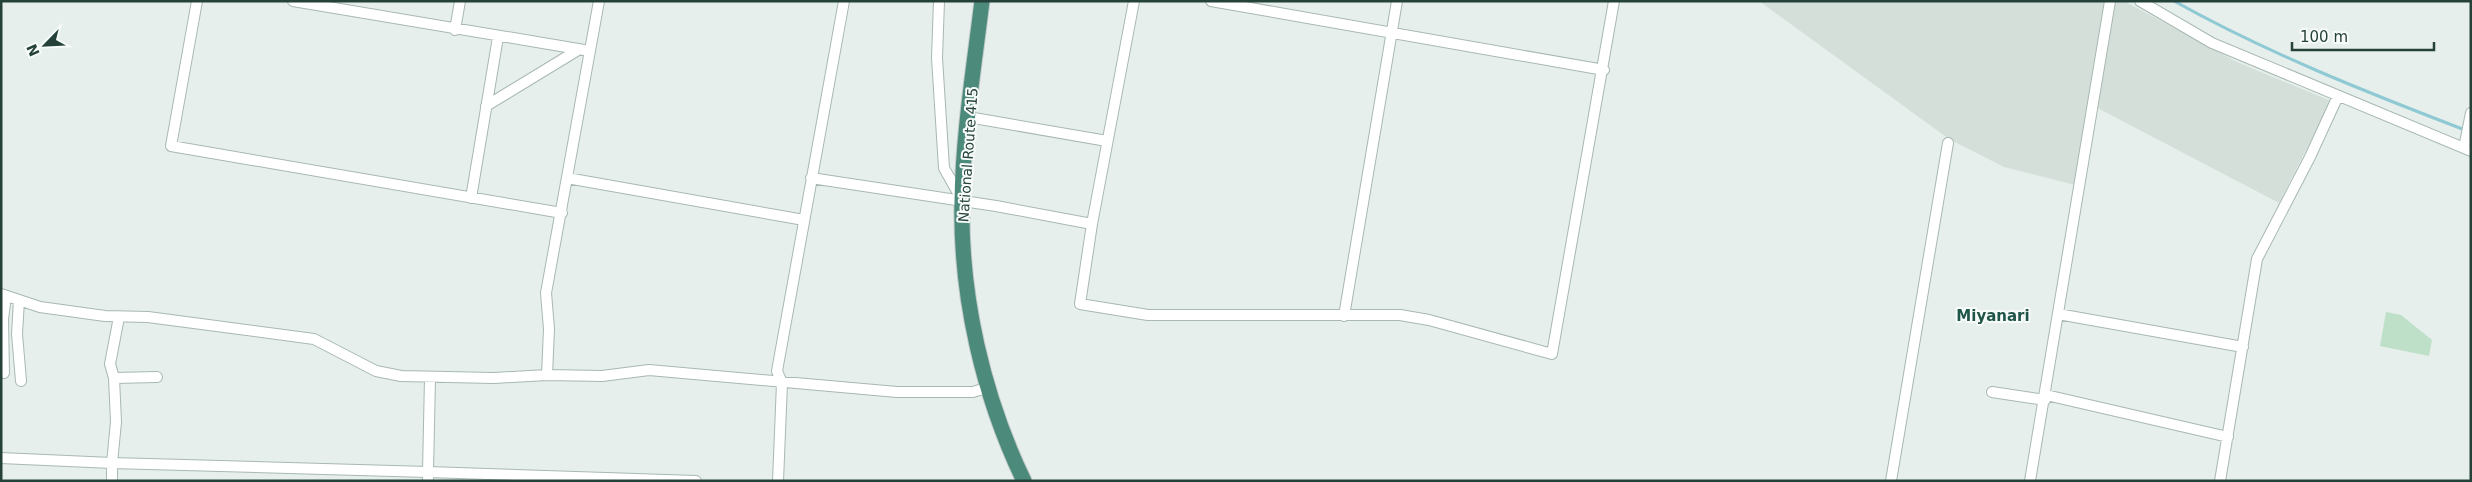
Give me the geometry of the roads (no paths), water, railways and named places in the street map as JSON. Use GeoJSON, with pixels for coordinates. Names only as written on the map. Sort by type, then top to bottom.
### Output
{"type":"FeatureCollection","features":[{"type":"Feature","properties":{"kind":"highway","name":"National Route 415"},"geometry":{"type":"LineString","coordinates":[[982,1],[968,117],[962,201],[964,252],[972,312],[989,387],[1012,456],[1024,481]]}},
{"type":"Feature","properties":{"kind":"street"},"geometry":{"type":"LineString","coordinates":[[197,1],[171,146],[562,213]]}},
{"type":"Feature","properties":{"kind":"street"},"geometry":{"type":"LineString","coordinates":[[293,1],[455,30],[590,51]]}},
{"type":"Feature","properties":{"kind":"street"},"geometry":{"type":"LineString","coordinates":[[455,30],[460,1]]}},
{"type":"Feature","properties":{"kind":"street"},"geometry":{"type":"LineString","coordinates":[[548,375],[549,330],[546,293],[562,213],[598,1]]}},
{"type":"Feature","properties":{"kind":"street"},"geometry":{"type":"LineString","coordinates":[[778,481],[782,382],[777,370],[844,1]]}},
{"type":"Feature","properties":{"kind":"street"},"geometry":{"type":"LineString","coordinates":[[939,1],[938,58],[944,168],[962,201]]}},
{"type":"Feature","properties":{"kind":"street"},"geometry":{"type":"LineString","coordinates":[[1134,1],[1092,224],[1080,304],[1148,315],[1400,315],[1429,320],[1552,354],[1604,70],[1614,1]]}},
{"type":"Feature","properties":{"kind":"street"},"geometry":{"type":"LineString","coordinates":[[1210,1],[1604,70]]}},
{"type":"Feature","properties":{"kind":"street"},"geometry":{"type":"LineString","coordinates":[[1344,316],[1397,1]]}},
{"type":"Feature","properties":{"kind":"street"},"geometry":{"type":"LineString","coordinates":[[2030,481],[2110,1]]}},
{"type":"Feature","properties":{"kind":"street"},"geometry":{"type":"LineString","coordinates":[[2140,1],[2212,43],[2468,150],[2471,113]]}},
{"type":"Feature","properties":{"kind":"street"},"geometry":{"type":"LineString","coordinates":[[471,198],[498,37]]}},
{"type":"Feature","properties":{"kind":"street"},"geometry":{"type":"LineString","coordinates":[[486,106],[578,50]]}},
{"type":"Feature","properties":{"kind":"street"},"geometry":{"type":"LineString","coordinates":[[2220,481],[2257,259],[2306,165],[2338,96]]}},
{"type":"Feature","properties":{"kind":"street"},"geometry":{"type":"LineString","coordinates":[[968,117],[1107,141]]}},
{"type":"Feature","properties":{"kind":"street"},"geometry":{"type":"LineString","coordinates":[[1891,481],[1948,142]]}},
{"type":"Feature","properties":{"kind":"street"},"geometry":{"type":"LineString","coordinates":[[567,178],[804,220]]}},
{"type":"Feature","properties":{"kind":"street"},"geometry":{"type":"LineString","coordinates":[[812,178],[962,201],[1092,224]]}},
{"type":"Feature","properties":{"kind":"street"},"geometry":{"type":"LineString","coordinates":[[4,373],[4,295],[40,307],[119,317],[148,317],[314,339],[376,371],[430,378],[494,378],[548,375],[602,376],[649,370],[898,392],[973,392],[989,387]]}},
{"type":"Feature","properties":{"kind":"street"},"geometry":{"type":"LineString","coordinates":[[18,300],[17,334],[21,381]]}},
{"type":"Feature","properties":{"kind":"street"},"geometry":{"type":"LineString","coordinates":[[2058,314],[2243,347]]}},
{"type":"Feature","properties":{"kind":"street"},"geometry":{"type":"LineString","coordinates":[[112,481],[116,422],[114,378],[110,364],[119,317]]}},
{"type":"Feature","properties":{"kind":"street"},"geometry":{"type":"LineString","coordinates":[[114,378],[157,377]]}},
{"type":"Feature","properties":{"kind":"street"},"geometry":{"type":"LineString","coordinates":[[428,476],[430,378]]}},
{"type":"Feature","properties":{"kind":"street"},"geometry":{"type":"LineString","coordinates":[[1992,392],[2045,397],[2228,437]]}},
{"type":"Feature","properties":{"kind":"street"},"geometry":{"type":"LineString","coordinates":[[1,458],[428,476],[696,481]]}},
{"type":"Feature","properties":{"kind":"waterway"},"geometry":{"type":"LineString","coordinates":[[2174,1],[2281,55],[2465,130]]}},
{"type":"Feature","properties":{"kind":"district","name":"Miyanari"},"geometry":{"type":"Point","coordinates":[1993,316]}}]}
